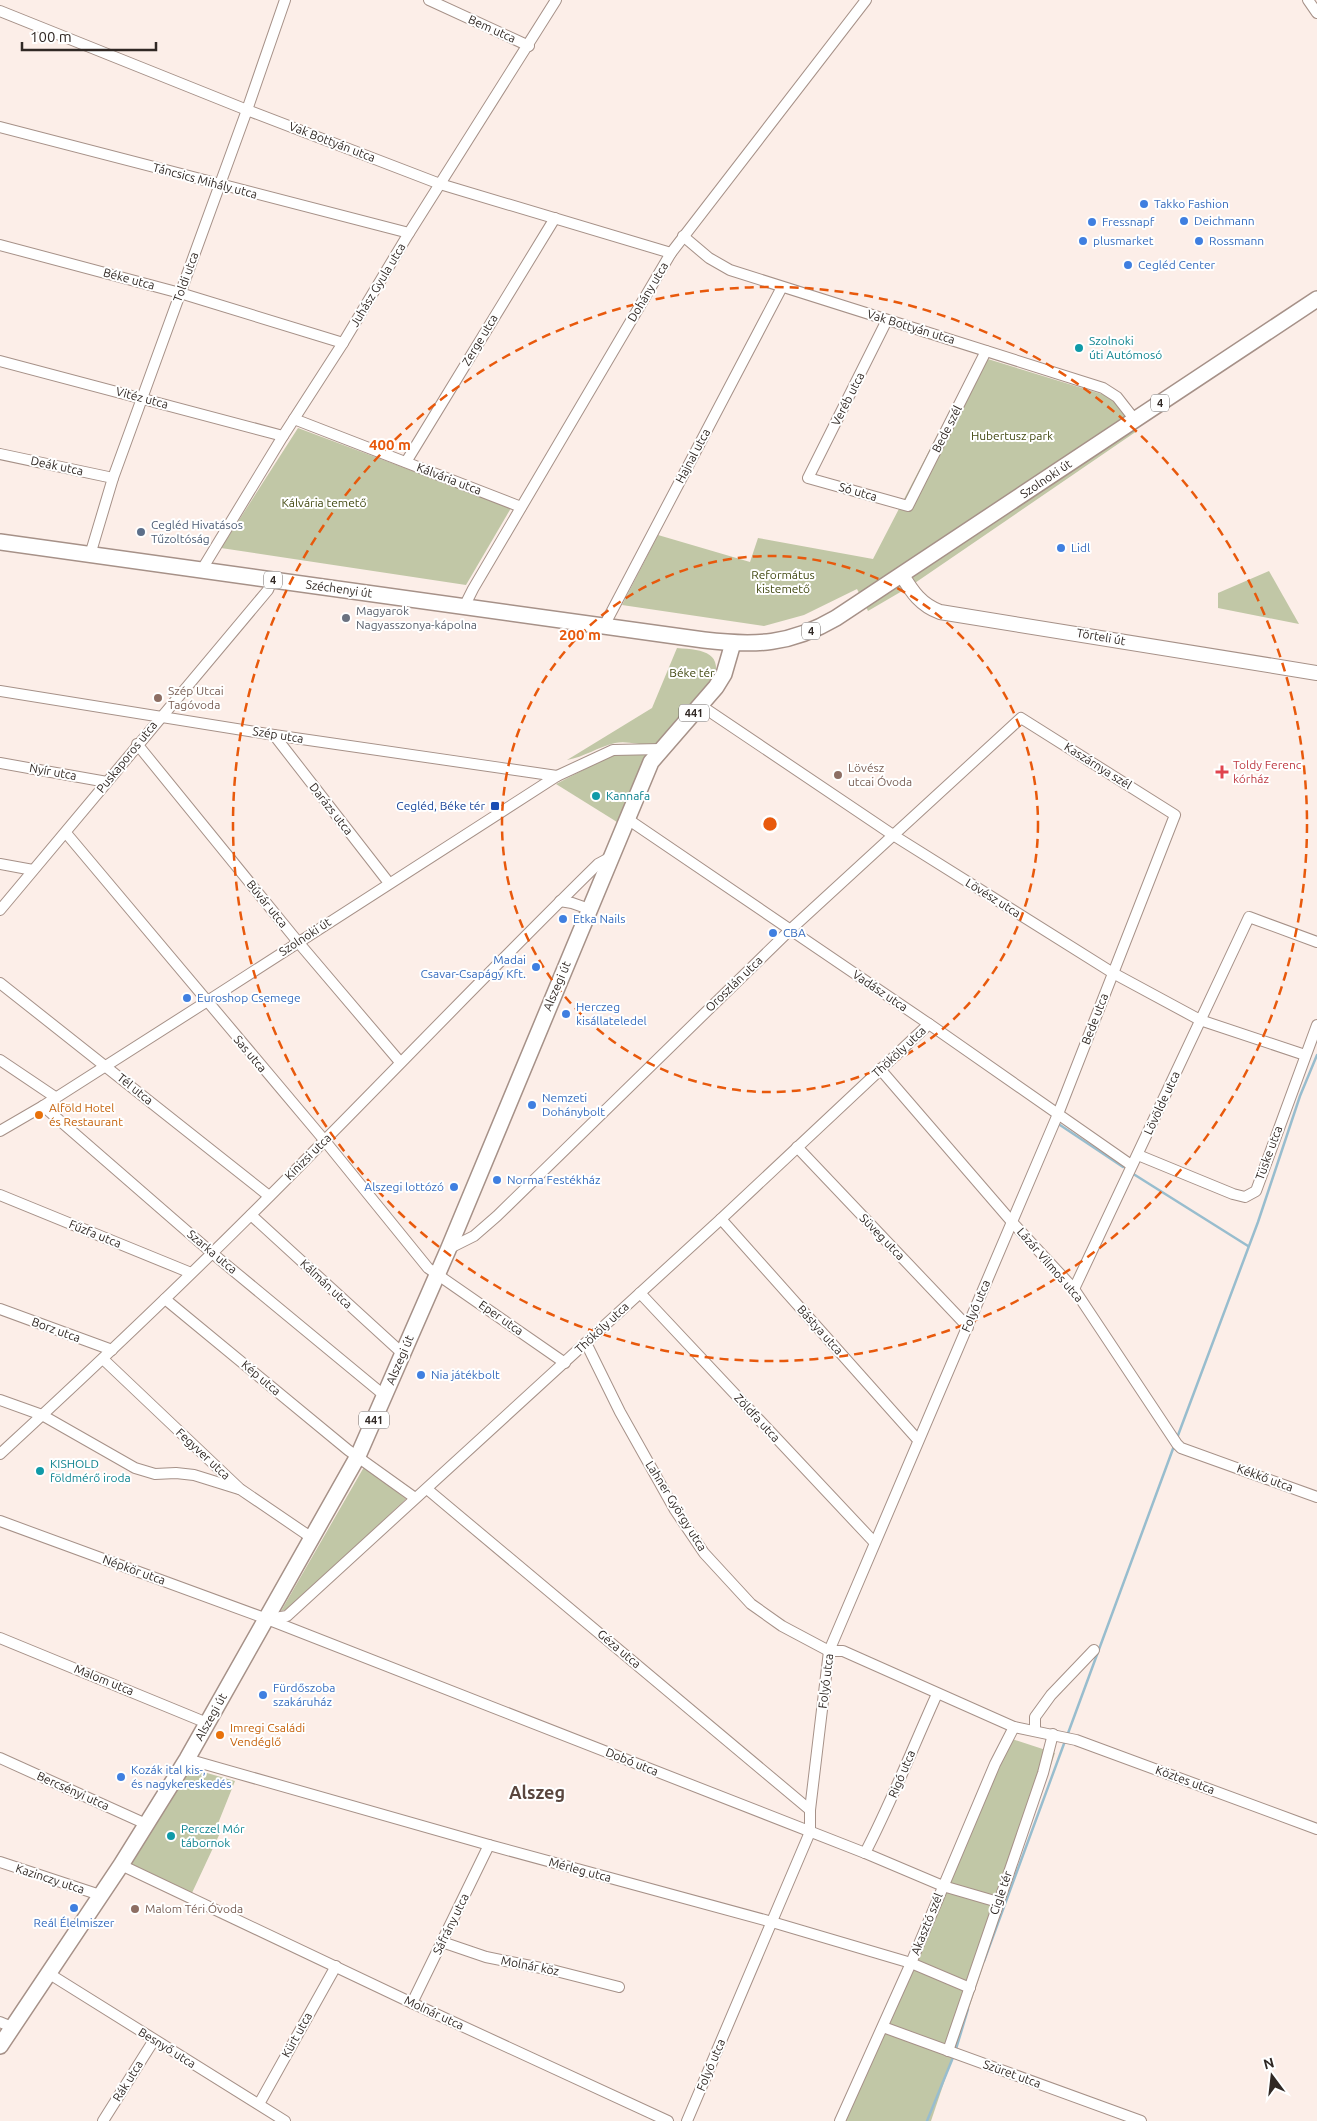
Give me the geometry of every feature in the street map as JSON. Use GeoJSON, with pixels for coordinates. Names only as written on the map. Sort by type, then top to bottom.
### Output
{"type":"FeatureCollection","features":[{"type":"Feature","properties":{"kind":"main road","name":"Szolnoki út"},"geometry":{"type":"LineString","coordinates":[[767,643],[795,636],[822,626],[1317,299]]}},
{"type":"Feature","properties":{"kind":"main road","name":"Széchenyi út"},"geometry":{"type":"LineString","coordinates":[[0,542],[733,644],[767,643]]}},
{"type":"Feature","properties":{"kind":"main road","name":"Törteli út"},"geometry":{"type":"LineString","coordinates":[[902,574],[919,600],[927,607],[940,612],[1317,673]]}},
{"type":"Feature","properties":{"kind":"main road"},"geometry":{"type":"LineString","coordinates":[[704,640],[714,642],[722,654],[725,663],[724,674]]}},
{"type":"Feature","properties":{"kind":"main road","name":"Alszegi út"},"geometry":{"type":"LineString","coordinates":[[0,2046],[6,2024],[48,1973],[121,1865],[187,1760],[358,1456],[448,1250],[626,818],[651,762],[716,687],[724,674],[733,644]]}},
{"type":"Feature","properties":{"kind":"street","name":"Toldi utca"},"geometry":{"type":"LineString","coordinates":[[90,555],[93,538],[113,478],[285,0]]}},
{"type":"Feature","properties":{"kind":"street","name":"Bem utca"},"geometry":{"type":"LineString","coordinates":[[429,0],[529,46]]}},
{"type":"Feature","properties":{"kind":"street","name":"Juhász Gyula utca"},"geometry":{"type":"LineString","coordinates":[[201,570],[283,436],[344,343],[409,233],[529,46],[556,0]]}},
{"type":"Feature","properties":{"kind":"street","name":"Dohány utca"},"geometry":{"type":"LineString","coordinates":[[464,607],[671,253],[866,0]]}},
{"type":"Feature","properties":{"kind":"street"},"geometry":{"type":"LineString","coordinates":[[1308,0],[1317,13]]}},
{"type":"Feature","properties":{"kind":"street","name":"Vak Bottyán utca"},"geometry":{"type":"LineString","coordinates":[[0,11],[247,110],[440,184],[671,253]]}},
{"type":"Feature","properties":{"kind":"street","name":"Táncsics Mihály utca"},"geometry":{"type":"LineString","coordinates":[[0,127],[409,233]]}},
{"type":"Feature","properties":{"kind":"street","name":"Zerge utca"},"geometry":{"type":"LineString","coordinates":[[406,462],[554,218]]}},
{"type":"Feature","properties":{"kind":"street","name":"Vak Bottyán utca"},"geometry":{"type":"LineString","coordinates":[[683,236],[718,265],[1110,391],[1117,396],[1135,420]]}},
{"type":"Feature","properties":{"kind":"street","name":"Béke utca"},"geometry":{"type":"LineString","coordinates":[[0,245],[180,293],[344,343]]}},
{"type":"Feature","properties":{"kind":"street","name":"Hajnal utca"},"geometry":{"type":"LineString","coordinates":[[604,626],[782,287]]}},
{"type":"Feature","properties":{"kind":"street","name":"Veréb utca"},"geometry":{"type":"LineString","coordinates":[[808,478],[887,320]]}},
{"type":"Feature","properties":{"kind":"street","name":"Bede szél"},"geometry":{"type":"LineString","coordinates":[[908,506],[986,351]]}},
{"type":"Feature","properties":{"kind":"street","name":"Vitéz utca"},"geometry":{"type":"LineString","coordinates":[[0,361],[283,436]]}},
{"type":"Feature","properties":{"kind":"street","name":"Kálvária utca"},"geometry":{"type":"LineString","coordinates":[[294,419],[521,507]]}},
{"type":"Feature","properties":{"kind":"street","name":"Deák utca"},"geometry":{"type":"LineString","coordinates":[[0,454],[113,478]]}},
{"type":"Feature","properties":{"kind":"street","name":"Só utca"},"geometry":{"type":"LineString","coordinates":[[808,478],[908,506]]}},
{"type":"Feature","properties":{"kind":"street","name":"Puskaporos utca"},"geometry":{"type":"LineString","coordinates":[[0,910],[137,744],[268,590],[272,580]]}},
{"type":"Feature","properties":{"kind":"street","name":"Szép utca"},"geometry":{"type":"LineString","coordinates":[[0,691],[274,735],[557,776]]}},
{"type":"Feature","properties":{"kind":"street","name":"Lövész utca"},"geometry":{"type":"LineString","coordinates":[[700,705],[893,835],[1113,973],[1200,1020],[1305,1055]]}},
{"type":"Feature","properties":{"kind":"street","name":"Oroszlán utca"},"geometry":{"type":"LineString","coordinates":[[448,1250],[474,1236],[497,1216],[790,930],[1021,718]]}},
{"type":"Feature","properties":{"kind":"street","name":"Kaszárnya szél"},"geometry":{"type":"LineString","coordinates":[[1021,718],[1175,815]]}},
{"type":"Feature","properties":{"kind":"street","name":"Darázs utca"},"geometry":{"type":"LineString","coordinates":[[274,735],[389,883]]}},
{"type":"Feature","properties":{"kind":"street","name":"Búvár utca"},"geometry":{"type":"LineString","coordinates":[[137,744],[298,942],[400,1062]]}},
{"type":"Feature","properties":{"kind":"street","name":"Szolnoki út"},"geometry":{"type":"LineString","coordinates":[[0,1131],[43,1106],[557,776],[613,750],[661,749]]}},
{"type":"Feature","properties":{"kind":"street","name":"Nyír utca"},"geometry":{"type":"LineString","coordinates":[[0,763],[107,782]]}},
{"type":"Feature","properties":{"kind":"street","name":"Bede utca"},"geometry":{"type":"LineString","coordinates":[[1012,1222],[1058,1114],[1175,815]]}},
{"type":"Feature","properties":{"kind":"street","name":"Vadász utca"},"geometry":{"type":"LineString","coordinates":[[626,818],[1132,1165]]}},
{"type":"Feature","properties":{"kind":"street","name":"Sas utca"},"geometry":{"type":"LineString","coordinates":[[66,832],[428,1268],[437,1274]]}},
{"type":"Feature","properties":{"kind":"street","name":"Kinizsi utca"},"geometry":{"type":"LineString","coordinates":[[0,1454],[103,1359],[251,1215],[560,901],[598,864],[611,857]]}},
{"type":"Feature","properties":{"kind":"street"},"geometry":{"type":"LineString","coordinates":[[0,864],[33,870]]}},
{"type":"Feature","properties":{"kind":"street"},"geometry":{"type":"LineString","coordinates":[[560,901],[589,909]]}},
{"type":"Feature","properties":{"kind":"street","name":"Lövölde utca"},"geometry":{"type":"LineString","coordinates":[[1074,1289],[1249,917],[1317,942]]}},
{"type":"Feature","properties":{"kind":"street","name":"Tél utca"},"geometry":{"type":"LineString","coordinates":[[0,984],[269,1196]]}},
{"type":"Feature","properties":{"kind":"street","name":"Thököly utca"},"geometry":{"type":"LineString","coordinates":[[267,1619],[288,1616],[415,1498],[586,1344],[929,1024]]}},
{"type":"Feature","properties":{"kind":"street","name":"Tüske utca"},"geometry":{"type":"LineString","coordinates":[[1138,1155],[1233,1194],[1245,1197],[1256,1191],[1317,1025]]}},
{"type":"Feature","properties":{"kind":"street"},"geometry":{"type":"LineString","coordinates":[[0,1060],[55,1097]]}},
{"type":"Feature","properties":{"kind":"street","name":"Lázár Vilmos utca"},"geometry":{"type":"LineString","coordinates":[[880,1069],[1012,1222],[1074,1289],[1175,1441],[1181,1448],[1213,1459]]}},
{"type":"Feature","properties":{"kind":"street","name":"Szarka utca"},"geometry":{"type":"LineString","coordinates":[[43,1106],[212,1253],[385,1396]]}},
{"type":"Feature","properties":{"kind":"street","name":"Süveg utca"},"geometry":{"type":"LineString","coordinates":[[797,1148],[968,1327]]}},
{"type":"Feature","properties":{"kind":"street","name":"Fűzfa utca"},"geometry":{"type":"LineString","coordinates":[[0,1195],[191,1273]]}},
{"type":"Feature","properties":{"kind":"street","name":"Kálmán utca"},"geometry":{"type":"LineString","coordinates":[[251,1215],[402,1353]]}},
{"type":"Feature","properties":{"kind":"street","name":"Bástya utca"},"geometry":{"type":"LineString","coordinates":[[721,1219],[918,1440]]}},
{"type":"Feature","properties":{"kind":"street","name":"Folyó utca"},"geometry":{"type":"LineString","coordinates":[[687,2121],[810,1832],[810,1810],[829,1651],[1012,1222]]}},
{"type":"Feature","properties":{"kind":"street","name":"Eper utca"},"geometry":{"type":"LineString","coordinates":[[437,1274],[565,1363]]}},
{"type":"Feature","properties":{"kind":"street","name":"Zöldfa utca"},"geometry":{"type":"LineString","coordinates":[[640,1293],[874,1542]]}},
{"type":"Feature","properties":{"kind":"street","name":"Kép utca"},"geometry":{"type":"LineString","coordinates":[[165,1299],[358,1456]]}},
{"type":"Feature","properties":{"kind":"street","name":"Borz utca"},"geometry":{"type":"LineString","coordinates":[[0,1309],[112,1350]]}},
{"type":"Feature","properties":{"kind":"street","name":"Lahner György utca"},"geometry":{"type":"LineString","coordinates":[[586,1344],[620,1412],[671,1502],[704,1552],[751,1604],[782,1626],[829,1651],[843,1651],[937,1694],[1014,1726],[1053,1734]]}},
{"type":"Feature","properties":{"kind":"street","name":"Fegyver utca"},"geometry":{"type":"LineString","coordinates":[[103,1359],[240,1489],[312,1538]]}},
{"type":"Feature","properties":{"kind":"street"},"geometry":{"type":"LineString","coordinates":[[0,1400],[42,1415],[135,1468],[155,1474],[176,1472],[194,1475],[240,1489]]}},
{"type":"Feature","properties":{"kind":"street"},"geometry":{"type":"LineString","coordinates":[[358,1456],[415,1498]]}},
{"type":"Feature","properties":{"kind":"street","name":"Kékkő utca"},"geometry":{"type":"LineString","coordinates":[[1213,1459],[1317,1497]]}},
{"type":"Feature","properties":{"kind":"street","name":"Géza utca"},"geometry":{"type":"LineString","coordinates":[[427,1489],[810,1810]]}},
{"type":"Feature","properties":{"kind":"street","name":"Népkör utca"},"geometry":{"type":"LineString","coordinates":[[0,1521],[267,1619]]}},
{"type":"Feature","properties":{"kind":"street","name":"Dobó utca"},"geometry":{"type":"LineString","coordinates":[[267,1619],[866,1853],[943,1886],[998,1902]]}},
{"type":"Feature","properties":{"kind":"street","name":"Malom utca"},"geometry":{"type":"LineString","coordinates":[[0,1638],[207,1723]]}},
{"type":"Feature","properties":{"kind":"street"},"geometry":{"type":"LineString","coordinates":[[1035,1730],[1035,1717],[1051,1695],[1094,1650]]}},
{"type":"Feature","properties":{"kind":"street","name":"Rigó utca"},"geometry":{"type":"LineString","coordinates":[[866,1853],[937,1694]]}},
{"type":"Feature","properties":{"kind":"street","name":"Akasztó szél"},"geometry":{"type":"LineString","coordinates":[[840,2121],[911,1963],[995,1764],[1014,1726]]}},
{"type":"Feature","properties":{"kind":"street","name":"Köztes utca"},"geometry":{"type":"LineString","coordinates":[[1053,1734],[1317,1829]]}},
{"type":"Feature","properties":{"kind":"street","name":"Cigle tér"},"geometry":{"type":"LineString","coordinates":[[952,2052],[970,1988],[998,1902],[1043,1773],[1053,1734]]}},
{"type":"Feature","properties":{"kind":"street","name":"Bercsényi utca"},"geometry":{"type":"LineString","coordinates":[[0,1758],[146,1824]]}},
{"type":"Feature","properties":{"kind":"street","name":"Mérleg utca"},"geometry":{"type":"LineString","coordinates":[[187,1760],[772,1922],[911,1963],[970,1988]]}},
{"type":"Feature","properties":{"kind":"street","name":"Sáfrány utca"},"geometry":{"type":"LineString","coordinates":[[412,2003],[489,1845]]}},
{"type":"Feature","properties":{"kind":"street","name":"Kazinczy utca"},"geometry":{"type":"LineString","coordinates":[[0,1862],[100,1895]]}},
{"type":"Feature","properties":{"kind":"street","name":"Molnár utca"},"geometry":{"type":"LineString","coordinates":[[121,1865],[412,2003],[668,2121]]}},
{"type":"Feature","properties":{"kind":"street","name":"Molnár köz"},"geometry":{"type":"LineString","coordinates":[[442,1942],[486,1957],[556,1971],[618,1987]]}},
{"type":"Feature","properties":{"kind":"street","name":"Kürt utca"},"geometry":{"type":"LineString","coordinates":[[259,2104],[336,1966]]}},
{"type":"Feature","properties":{"kind":"street","name":"Besnyő utca"},"geometry":{"type":"LineString","coordinates":[[48,1973],[285,2121]]}},
{"type":"Feature","properties":{"kind":"street","name":"Szüret utca"},"geometry":{"type":"LineString","coordinates":[[883,2027],[1141,2121]]}},
{"type":"Feature","properties":{"kind":"street","name":"Rák utca"},"geometry":{"type":"LineString","coordinates":[[103,2121],[154,2040]]}},
{"type":"Feature","properties":{"kind":"green space","name":"Hubertusz park"},"geometry":{"type":"Polygon","coordinates":[[[978,356],[1108,396],[1120,408],[1137,431],[909,587],[868,611],[857,589],[804,615],[764,626],[622,605],[658,535],[750,562],[758,538],[873,559],[978,356]]]}},
{"type":"Feature","properties":{"kind":"green space","name":"Kálvária temető"},"geometry":{"type":"Polygon","coordinates":[[[298,428],[511,508],[466,585],[221,548],[298,428]]]}},
{"type":"Feature","properties":{"kind":"green space"},"geometry":{"type":"Polygon","coordinates":[[[1269,571],[1299,624],[1218,608],[1218,593],[1269,571]]]}},
{"type":"Feature","properties":{"kind":"green space","name":"Béke tér"},"geometry":{"type":"Polygon","coordinates":[[[677,648],[696,650],[710,655],[714,659],[716,674],[713,685],[657,744],[615,743],[567,760],[652,708],[677,648]]]}},
{"type":"Feature","properties":{"kind":"green space"},"geometry":{"type":"Polygon","coordinates":[[[644,754],[648,760],[617,822],[556,784],[612,755],[644,754]]]}},
{"type":"Feature","properties":{"kind":"green space"},"geometry":{"type":"Polygon","coordinates":[[[364,1467],[406,1499],[289,1609],[281,1611],[364,1467]]]}},
{"type":"Feature","properties":{"kind":"green space"},"geometry":{"type":"Polygon","coordinates":[[[1012,1739],[1055,1753],[931,2121],[843,2121],[1012,1739]]]}},
{"type":"Feature","properties":{"kind":"green space"},"geometry":{"type":"Polygon","coordinates":[[[186,1767],[235,1781],[215,1831],[220,1833],[191,1895],[127,1865],[186,1767]]]}},
{"type":"Feature","properties":{"kind":"waterway"},"geometry":{"type":"LineString","coordinates":[[1177,1438],[1258,1222],[1300,1096],[1317,1055]]}},
{"type":"Feature","properties":{"kind":"waterway"},"geometry":{"type":"LineString","coordinates":[[1060,1125],[1123,1167]]}},
{"type":"Feature","properties":{"kind":"waterway"},"geometry":{"type":"LineString","coordinates":[[1135,1175],[1248,1246]]}},
{"type":"Feature","properties":{"kind":"waterway"},"geometry":{"type":"LineString","coordinates":[[1067,1736],[1174,1446]]}},
{"type":"Feature","properties":{"kind":"waterway"},"geometry":{"type":"LineString","coordinates":[[984,1961],[1065,1741]]}},
{"type":"Feature","properties":{"kind":"waterway"},"geometry":{"type":"LineString","coordinates":[[956,2049],[968,2009]]}},
{"type":"Feature","properties":{"kind":"waterway"},"geometry":{"type":"LineString","coordinates":[[927,2121],[954,2055]]}},
{"type":"Feature","properties":{"kind":"place","name":"Takko Fashion"},"geometry":{"type":"Point","coordinates":[1144,204]}},
{"type":"Feature","properties":{"kind":"place","name":"Deichmann"},"geometry":{"type":"Point","coordinates":[1184,221]}},
{"type":"Feature","properties":{"kind":"place","name":"Fressnapf"},"geometry":{"type":"Point","coordinates":[1092,222]}},
{"type":"Feature","properties":{"kind":"place","name":"plusmarket"},"geometry":{"type":"Point","coordinates":[1083,241]}},
{"type":"Feature","properties":{"kind":"place","name":"Rossmann"},"geometry":{"type":"Point","coordinates":[1199,241]}},
{"type":"Feature","properties":{"kind":"place","name":"Cegléd Center"},"geometry":{"type":"Point","coordinates":[1128,265]}},
{"type":"Feature","properties":{"kind":"place","name":"Szolnoki úti Autómosó"},"geometry":{"type":"Point","coordinates":[1079,348]}},
{"type":"Feature","properties":{"kind":"place","name":"Cegléd Hivatásos Tűzoltóság"},"geometry":{"type":"Point","coordinates":[141,532]}},
{"type":"Feature","properties":{"kind":"place","name":"Lidl"},"geometry":{"type":"Point","coordinates":[1061,548]}},
{"type":"Feature","properties":{"kind":"place","name":"Magyarok Nagyasszonya-kápolna"},"geometry":{"type":"Point","coordinates":[346,618]}},
{"type":"Feature","properties":{"kind":"place","name":"Szép Utcai Tagóvoda"},"geometry":{"type":"Point","coordinates":[158,698]}},
{"type":"Feature","properties":{"kind":"place","name":"Toldy Ferenc kórház"},"geometry":{"type":"Point","coordinates":[1222,772]}},
{"type":"Feature","properties":{"kind":"place","name":"Lövész utcai Óvoda"},"geometry":{"type":"Point","coordinates":[838,775]}},
{"type":"Feature","properties":{"kind":"place","name":"Kannafa"},"geometry":{"type":"Point","coordinates":[596,796]}},
{"type":"Feature","properties":{"kind":"place","name":"Cegléd, Béke tér"},"geometry":{"type":"Point","coordinates":[495,806]}},
{"type":"Feature","properties":{"kind":"place","name":"Etka Nails"},"geometry":{"type":"Point","coordinates":[563,919]}},
{"type":"Feature","properties":{"kind":"place","name":"CBA"},"geometry":{"type":"Point","coordinates":[773,933]}},
{"type":"Feature","properties":{"kind":"place","name":"Madai Csavar-Csapágy Kft."},"geometry":{"type":"Point","coordinates":[536,967]}},
{"type":"Feature","properties":{"kind":"place","name":"Euroshop Csemege"},"geometry":{"type":"Point","coordinates":[187,998]}},
{"type":"Feature","properties":{"kind":"place","name":"Herczeg kisállateledel"},"geometry":{"type":"Point","coordinates":[566,1014]}},
{"type":"Feature","properties":{"kind":"place","name":"Nemzeti Dohánybolt"},"geometry":{"type":"Point","coordinates":[532,1105]}},
{"type":"Feature","properties":{"kind":"place","name":"Alföld Hotel és Restaurant"},"geometry":{"type":"Point","coordinates":[39,1115]}},
{"type":"Feature","properties":{"kind":"place","name":"Norma Festékház"},"geometry":{"type":"Point","coordinates":[497,1180]}},
{"type":"Feature","properties":{"kind":"place","name":"Alszegi lottózó"},"geometry":{"type":"Point","coordinates":[454,1187]}},
{"type":"Feature","properties":{"kind":"place","name":"Nia játékbolt"},"geometry":{"type":"Point","coordinates":[421,1375]}},
{"type":"Feature","properties":{"kind":"place","name":"KISHOLD földmérő iroda"},"geometry":{"type":"Point","coordinates":[40,1471]}},
{"type":"Feature","properties":{"kind":"place","name":"Fürdőszoba szakáruház"},"geometry":{"type":"Point","coordinates":[263,1695]}},
{"type":"Feature","properties":{"kind":"place","name":"Imregi Családi Vendéglő"},"geometry":{"type":"Point","coordinates":[220,1735]}},
{"type":"Feature","properties":{"kind":"place","name":"Kozák ital kis-, és nagykereskedés"},"geometry":{"type":"Point","coordinates":[121,1777]}},
{"type":"Feature","properties":{"kind":"place","name":"Perczel Mór tábornok"},"geometry":{"type":"Point","coordinates":[171,1836]}},
{"type":"Feature","properties":{"kind":"place","name":"Reál Élelmiszer"},"geometry":{"type":"Point","coordinates":[74,1908]}},
{"type":"Feature","properties":{"kind":"place","name":"Malom Téri Óvoda"},"geometry":{"type":"Point","coordinates":[135,1909]}},
{"type":"Feature","properties":{"kind":"district","name":"Alszeg"},"geometry":{"type":"Point","coordinates":[537,1793]}},
{"type":"Feature","properties":{"kind":"park label","name":"Református kistemető"},"geometry":{"type":"Point","coordinates":[783,582]}}]}
